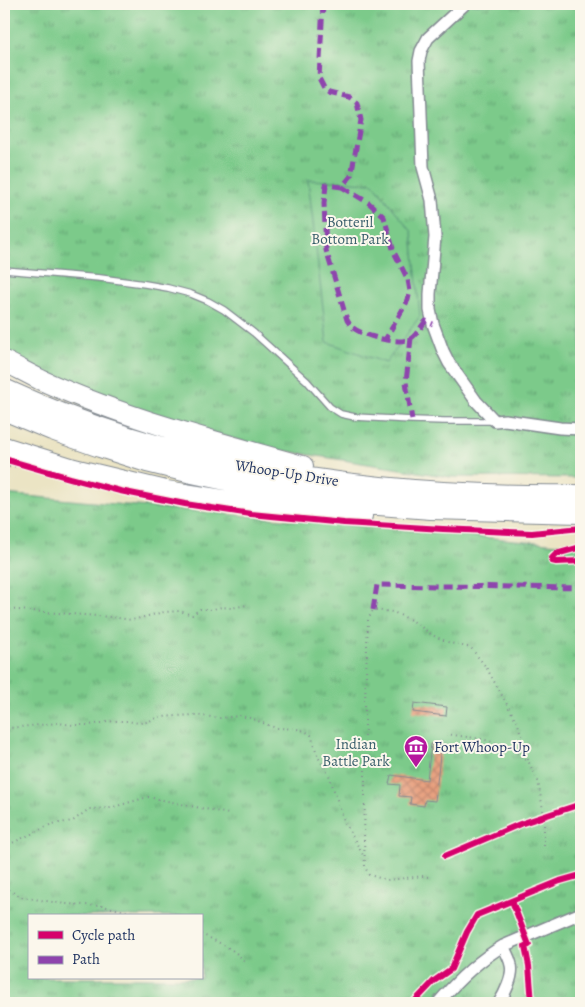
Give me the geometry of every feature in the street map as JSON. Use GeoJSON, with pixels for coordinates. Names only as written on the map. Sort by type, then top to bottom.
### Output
{"type":"FeatureCollection","features":[{"type":"Feature","properties":{"kind":"highway"},"geometry":{"type":"LineString","coordinates":[[4,361],[42,380],[132,415],[230,446],[378,486]]}},
{"type":"Feature","properties":{"kind":"highway","name":"Whoop-Up Drive"},"geometry":{"type":"LineString","coordinates":[[4,389],[64,415],[108,431],[194,456],[256,470],[290,476],[433,492],[581,495]]}},
{"type":"Feature","properties":{"kind":"highway","name":"Whoop-Up Drive"},"geometry":{"type":"LineString","coordinates":[[4,410],[92,444],[147,462],[192,474],[283,492],[387,506],[581,513]]}},
{"type":"Feature","properties":{"kind":"highway"},"geometry":{"type":"LineString","coordinates":[[7,454],[166,491],[309,512],[362,516],[581,519]]}},
{"type":"Feature","properties":{"kind":"street"},"geometry":{"type":"LineString","coordinates":[[465,4],[428,38],[421,51],[419,61],[422,167],[432,200],[435,237],[430,294],[430,310],[433,324],[449,363],[476,402],[495,421],[505,420],[581,429]]}},
{"type":"Feature","properties":{"kind":"street"},"geometry":{"type":"LineString","coordinates":[[438,1003],[456,982],[495,951],[581,913]]}},
{"type":"Feature","properties":{"kind":"street"},"geometry":{"type":"LineString","coordinates":[[498,1003],[504,995],[512,972],[512,965],[504,946]]}},
{"type":"Feature","properties":{"kind":"lane"},"geometry":{"type":"LineString","coordinates":[[4,270],[100,278],[152,285],[191,294],[208,301],[224,310],[254,333],[330,406],[341,414],[355,417],[444,422],[495,421]]}},
{"type":"Feature","properties":{"kind":"path"},"geometry":{"type":"LineString","coordinates":[[7,454],[21,466]]}},
{"type":"Feature","properties":{"kind":"path"},"geometry":{"type":"LineString","coordinates":[[4,468],[21,466]]}},
{"type":"Feature","properties":{"kind":"path"},"geometry":{"type":"LineString","coordinates":[[4,609],[132,620],[164,612],[180,611],[192,615],[200,609],[231,608],[247,605]]}},
{"type":"Feature","properties":{"kind":"path"},"geometry":{"type":"LineString","coordinates":[[428,877],[386,880],[369,875],[365,867],[365,702],[368,620],[373,610],[393,612],[413,621],[432,635],[450,643],[471,648],[486,667],[518,724],[529,763],[538,781],[544,847]]}},
{"type":"Feature","properties":{"kind":"path"},"geometry":{"type":"LineString","coordinates":[[4,734],[10,728],[58,723],[74,726],[114,721],[139,723],[158,717],[195,715],[220,718],[245,717],[276,728],[305,731],[311,736],[318,757],[329,775],[344,821],[365,857]]}},
{"type":"Feature","properties":{"kind":"path"},"geometry":{"type":"LineString","coordinates":[[446,734],[482,739],[510,748],[529,763]]}},
{"type":"Feature","properties":{"kind":"path"},"geometry":{"type":"LineString","coordinates":[[4,847],[52,824],[73,821],[89,809],[110,808],[148,797],[229,814]]}},
{"type":"Feature","properties":{"kind":"path"},"geometry":{"type":"LineString","coordinates":[[541,818],[553,814]]}},
{"type":"Feature","properties":{"kind":"path"},"geometry":{"type":"LineString","coordinates":[[4,888],[22,897],[65,904],[103,906],[138,914]]}},
{"type":"Feature","properties":{"kind":"path"},"geometry":{"type":"LineString","coordinates":[[202,934],[241,956],[243,961]]}},
{"type":"Feature","properties":{"kind":"green space","name":"Botteril Bottom Park"},"geometry":{"type":"Polygon","coordinates":[[[4,4],[581,4],[581,478],[450,477],[273,449],[101,404],[4,351],[4,4]]]}},
{"type":"Feature","properties":{"kind":"green space"},"geometry":{"type":"Polygon","coordinates":[[[308,180],[373,183],[412,232],[420,316],[386,363],[327,342],[308,180]]]}},
{"type":"Feature","properties":{"kind":"green space","name":"Indian Battle Park"},"geometry":{"type":"Polygon","coordinates":[[[4,494],[581,546],[581,1003],[4,1003],[4,494]]]}},
{"type":"Feature","properties":{"kind":"building"},"geometry":{"type":"Polygon","coordinates":[[[414,703],[447,707],[446,716],[413,712],[414,703]]]}},
{"type":"Feature","properties":{"kind":"building"},"geometry":{"type":"Polygon","coordinates":[[[431,744],[441,746],[435,801],[425,800],[424,806],[410,804],[411,797],[399,796],[400,785],[389,784],[391,775],[427,780],[431,744]]]}},
{"type":"Feature","properties":{"kind":"marked path"},"geometry":{"type":"LineString","coordinates":[[323,4],[319,78],[324,88],[329,92],[349,97],[357,103],[361,120],[351,176],[342,187],[326,185],[324,203],[326,250],[347,320],[352,327],[364,334],[380,339],[397,341],[412,338],[426,321],[433,324]]}},
{"type":"Feature","properties":{"kind":"marked path"},"geometry":{"type":"LineString","coordinates":[[342,187],[369,203],[384,217],[394,252],[408,280],[410,291],[408,300],[385,340]]}},
{"type":"Feature","properties":{"kind":"marked path"},"geometry":{"type":"LineString","coordinates":[[411,338],[406,382],[412,420]]}},
{"type":"Feature","properties":{"kind":"marked path"},"geometry":{"type":"LineString","coordinates":[[373,610],[377,585],[581,588]]}},
{"type":"Feature","properties":{"kind":"cycle path"},"geometry":{"type":"LineString","coordinates":[[4,459],[120,491],[185,504],[251,514],[344,523],[532,533],[581,528]]}},
{"type":"Feature","properties":{"kind":"cycle path"},"geometry":{"type":"LineString","coordinates":[[581,547],[556,554],[552,558],[552,561],[556,562],[581,561]]}},
{"type":"Feature","properties":{"kind":"cycle path"},"geometry":{"type":"LineString","coordinates":[[445,856],[520,824],[581,804]]}},
{"type":"Feature","properties":{"kind":"cycle path"},"geometry":{"type":"LineString","coordinates":[[413,1003],[434,981],[451,969],[467,932],[477,915],[560,881],[581,875]]}},
{"type":"Feature","properties":{"kind":"cycle path"},"geometry":{"type":"LineString","coordinates":[[512,901],[529,945],[525,946],[529,966],[532,1003]]}},
{"type":"Feature","properties":{"kind":"place","name":"Fort Whoop-Up"},"geometry":{"type":"Point","coordinates":[416,768]}}]}
